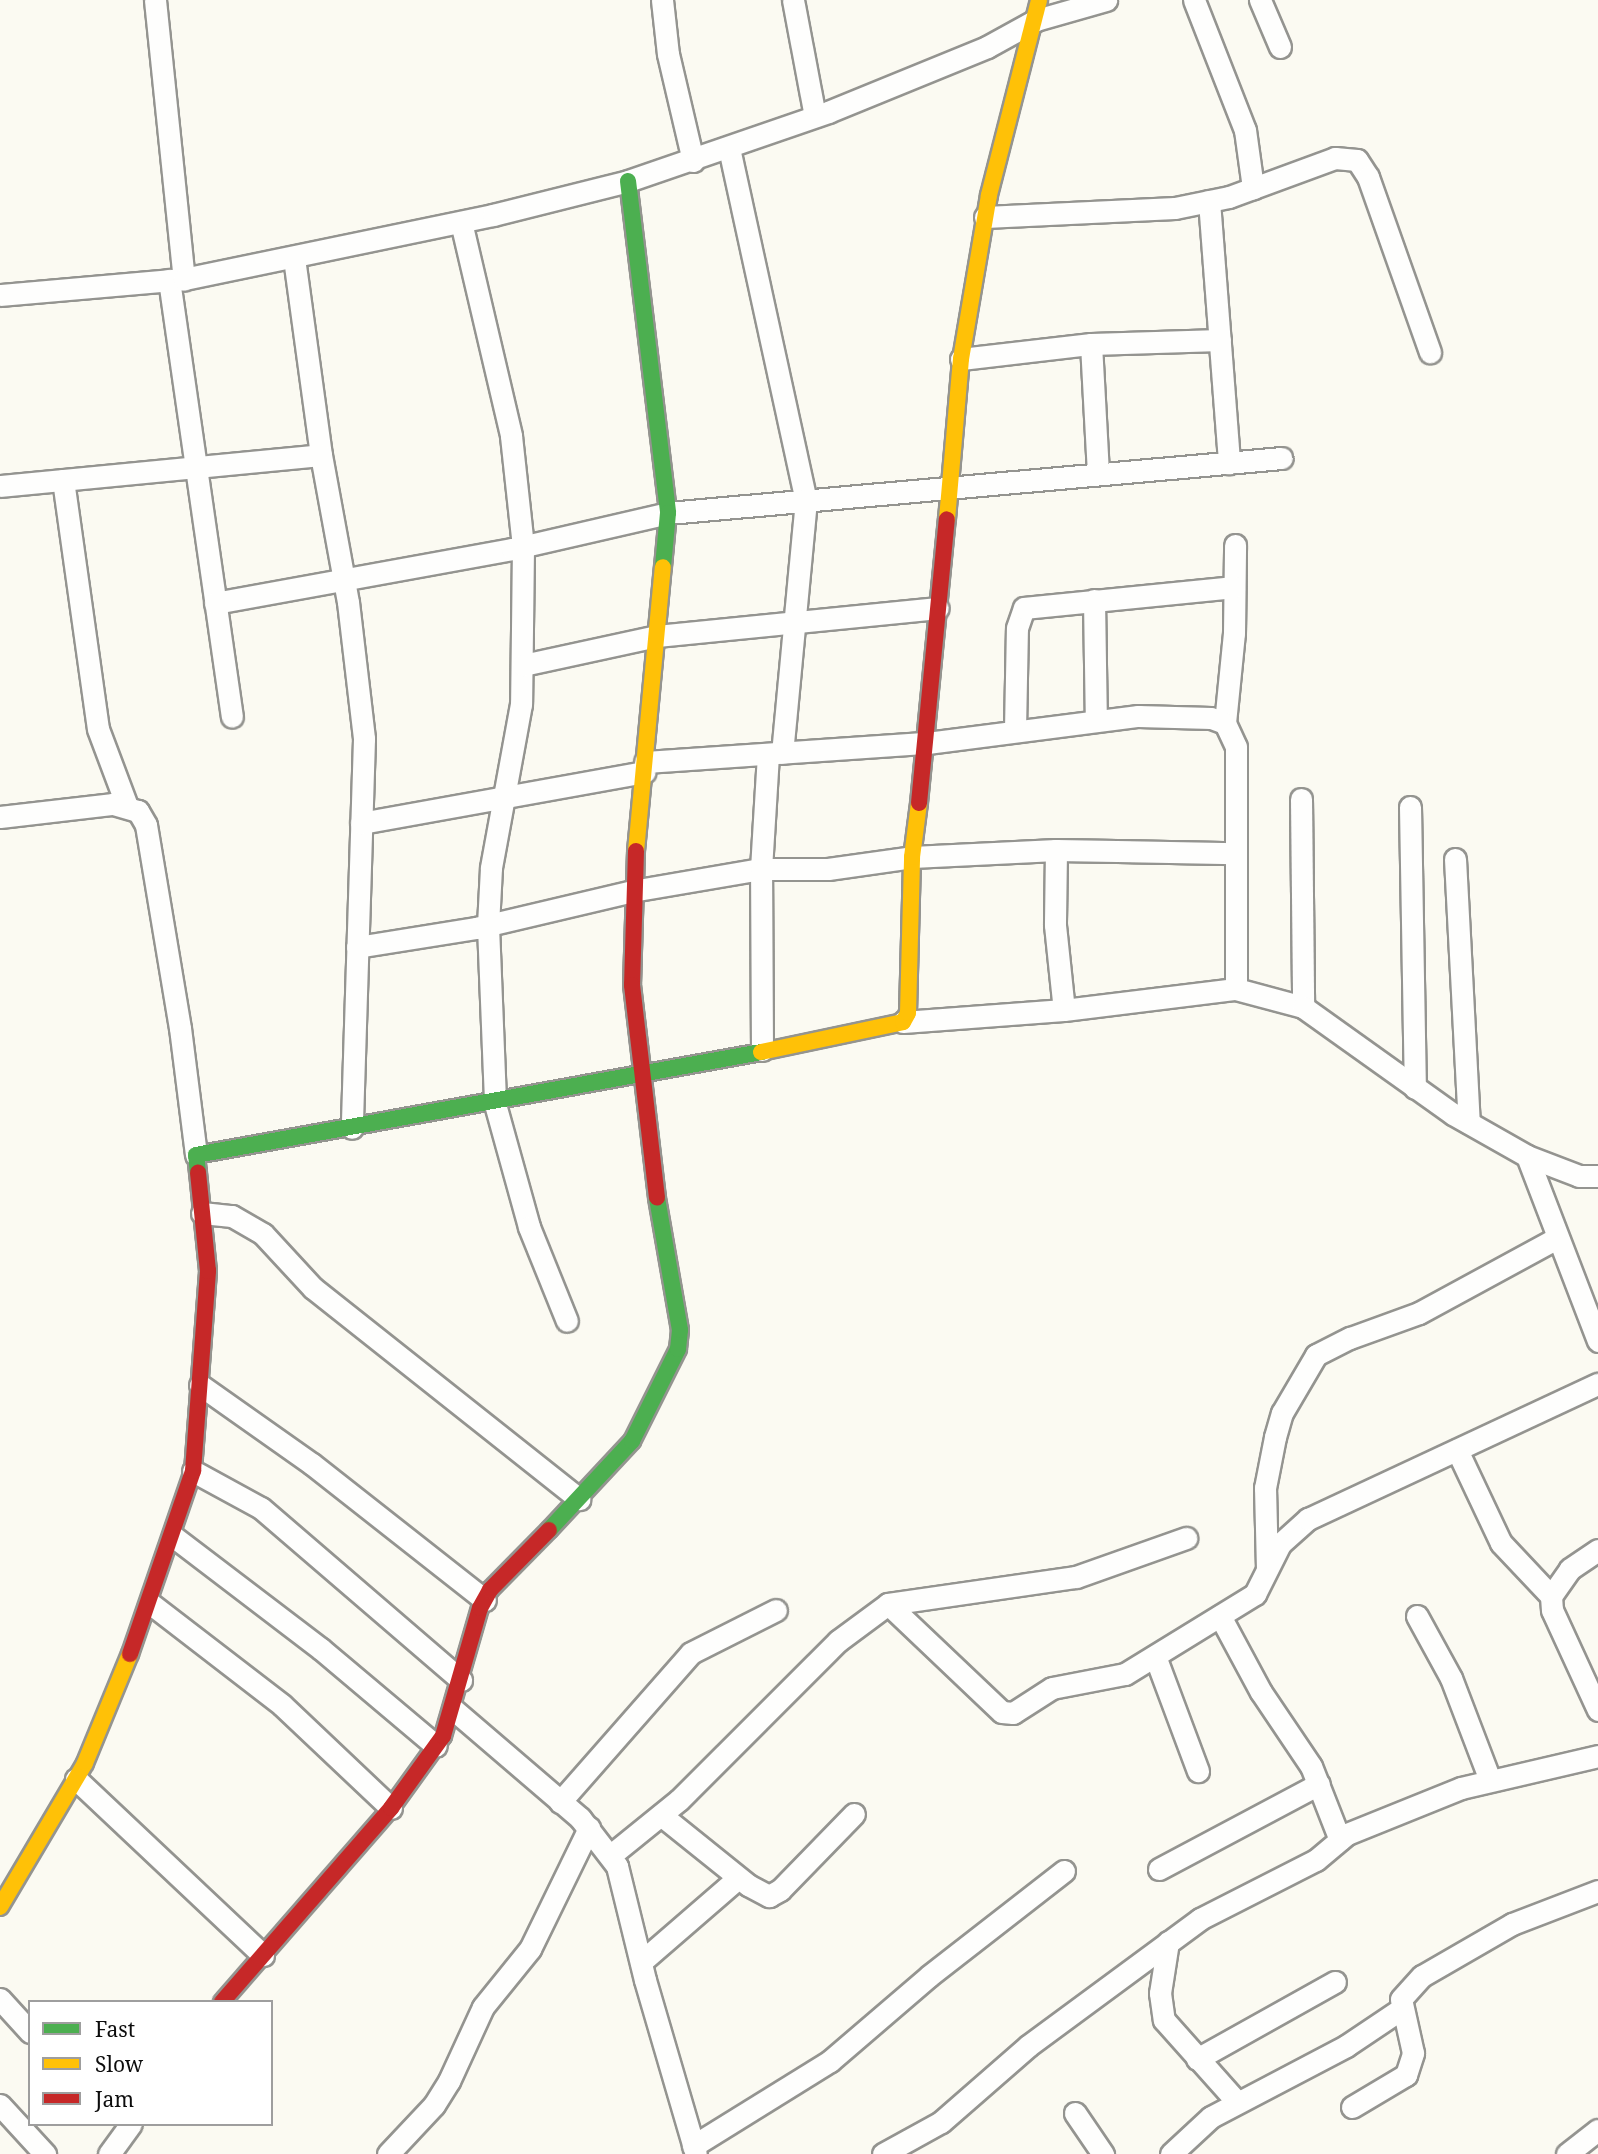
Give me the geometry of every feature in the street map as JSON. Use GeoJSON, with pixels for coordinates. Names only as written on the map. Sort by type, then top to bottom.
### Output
{"type":"FeatureCollection","features":[{"type":"Feature","properties":{"kind":"street"},"geometry":{"type":"LineString","coordinates":[[155,0],[176,279],[194,467],[232,716]]}},
{"type":"Feature","properties":{"kind":"street"},"geometry":{"type":"LineString","coordinates":[[662,0],[668,54],[693,161]]}},
{"type":"Feature","properties":{"kind":"street"},"geometry":{"type":"LineString","coordinates":[[793,0],[815,116]]}},
{"type":"Feature","properties":{"kind":"street"},"geometry":{"type":"LineString","coordinates":[[0,295],[176,279],[294,258],[461,222],[628,181],[693,161],[815,116],[988,47],[1037,10],[1106,0]]}},
{"type":"Feature","properties":{"kind":"street"},"geometry":{"type":"LineString","coordinates":[[1194,0],[1245,130],[1253,188]]}},
{"type":"Feature","properties":{"kind":"street"},"geometry":{"type":"LineString","coordinates":[[1260,0],[1280,47]]}},
{"type":"Feature","properties":{"kind":"street"},"geometry":{"type":"LineString","coordinates":[[903,1022],[908,1013],[912,857],[927,743],[961,359],[985,217],[1037,10]]}},
{"type":"Feature","properties":{"kind":"street"},"geometry":{"type":"LineString","coordinates":[[729,148],[755,270],[764,292],[806,500],[794,620],[761,869],[762,1050]]}},
{"type":"Feature","properties":{"kind":"street"},"geometry":{"type":"LineString","coordinates":[[985,217],[1111,214],[1209,201],[1335,158],[1357,160],[1363,166],[1430,352]]}},
{"type":"Feature","properties":{"kind":"street"},"geometry":{"type":"LineString","coordinates":[[224,2000],[391,1808],[436,1745],[454,1710],[485,1600],[632,1441],[678,1349],[680,1331],[663,1249],[632,985],[632,891],[668,513],[628,181]]}},
{"type":"Feature","properties":{"kind":"street"},"geometry":{"type":"LineString","coordinates":[[1209,201],[1229,463]]}},
{"type":"Feature","properties":{"kind":"street"},"geometry":{"type":"LineString","coordinates":[[461,222],[510,436],[523,547],[521,704],[491,867],[488,926],[495,1104],[529,1227],[567,1321]]}},
{"type":"Feature","properties":{"kind":"street"},"geometry":{"type":"LineString","coordinates":[[294,258],[321,455],[343,577],[364,738],[352,1128]]}},
{"type":"Feature","properties":{"kind":"street"},"geometry":{"type":"LineString","coordinates":[[961,359],[1091,344],[1220,340]]}},
{"type":"Feature","properties":{"kind":"street"},"geometry":{"type":"LineString","coordinates":[[1091,344],[1098,474]]}},
{"type":"Feature","properties":{"kind":"street"},"geometry":{"type":"LineString","coordinates":[[0,486],[321,455]]}},
{"type":"Feature","properties":{"kind":"street"},"geometry":{"type":"LineString","coordinates":[[215,603],[343,577],[523,547],[668,513],[1282,458]]}},
{"type":"Feature","properties":{"kind":"street"},"geometry":{"type":"LineString","coordinates":[[63,480],[98,729],[127,806]]}},
{"type":"Feature","properties":{"kind":"street"},"geometry":{"type":"LineString","coordinates":[[1225,723],[1234,587],[1234,545]]}},
{"type":"Feature","properties":{"kind":"street"},"geometry":{"type":"LineString","coordinates":[[1015,730],[1019,615],[1034,605],[1234,587]]}},
{"type":"Feature","properties":{"kind":"street"},"geometry":{"type":"LineString","coordinates":[[1094,600],[1096,721]]}},
{"type":"Feature","properties":{"kind":"street"},"geometry":{"type":"LineString","coordinates":[[523,665],[657,636],[794,620],[938,608]]}},
{"type":"Feature","properties":{"kind":"street"},"geometry":{"type":"LineString","coordinates":[[361,823],[504,801],[644,767],[775,753],[927,743],[1138,716],[1211,718],[1225,723],[1234,733],[1236,747],[1236,989]]}},
{"type":"Feature","properties":{"kind":"street"},"geometry":{"type":"LineString","coordinates":[[1301,799],[1303,1007]]}},
{"type":"Feature","properties":{"kind":"street"},"geometry":{"type":"LineString","coordinates":[[0,817],[127,806],[138,811],[146,825],[180,1028],[208,1271],[193,1471],[174,1537],[151,1604],[76,1779],[0,1907]]}},
{"type":"Feature","properties":{"kind":"street"},"geometry":{"type":"LineString","coordinates":[[1410,807],[1415,1088]]}},
{"type":"Feature","properties":{"kind":"street"},"geometry":{"type":"LineString","coordinates":[[356,947],[488,926],[632,891],[761,869],[828,869],[912,857],[1056,850],[1236,853]]}},
{"type":"Feature","properties":{"kind":"street"},"geometry":{"type":"LineString","coordinates":[[1056,850],[1055,925],[1064,1010]]}},
{"type":"Feature","properties":{"kind":"street"},"geometry":{"type":"LineString","coordinates":[[1455,859],[1469,1123]]}},
{"type":"Feature","properties":{"kind":"street"},"geometry":{"type":"LineString","coordinates":[[196,1155],[641,1077],[903,1022],[1064,1010],[1236,989],[1303,1007],[1415,1088],[1527,1156],[1579,1176],[1598,1176]]}},
{"type":"Feature","properties":{"kind":"street"},"geometry":{"type":"LineString","coordinates":[[1527,1156],[1598,1341]]}},
{"type":"Feature","properties":{"kind":"street"},"geometry":{"type":"LineString","coordinates":[[202,1213],[232,1216],[263,1234],[313,1288],[579,1499]]}},
{"type":"Feature","properties":{"kind":"street"},"geometry":{"type":"LineString","coordinates":[[1267,1573],[1265,1488],[1275,1437],[1282,1413],[1316,1355],[1419,1313],[1557,1238]]}},
{"type":"Feature","properties":{"kind":"street"},"geometry":{"type":"LineString","coordinates":[[888,1604],[930,1647],[1007,1714],[1052,1688],[1125,1674],[1255,1594],[1280,1544],[1308,1519],[1598,1384]]}},
{"type":"Feature","properties":{"kind":"street"},"geometry":{"type":"LineString","coordinates":[[200,1385],[312,1464],[485,1600]]}},
{"type":"Feature","properties":{"kind":"street"},"geometry":{"type":"LineString","coordinates":[[1457,1450],[1501,1544],[1551,1596]]}},
{"type":"Feature","properties":{"kind":"street"},"geometry":{"type":"LineString","coordinates":[[193,1471],[261,1508],[461,1680]]}},
{"type":"Feature","properties":{"kind":"street"},"geometry":{"type":"LineString","coordinates":[[174,1537],[321,1649],[436,1745]]}},
{"type":"Feature","properties":{"kind":"street"},"geometry":{"type":"LineString","coordinates":[[611,1855],[661,1815],[805,1671],[888,1604],[1076,1577],[1186,1538]]}},
{"type":"Feature","properties":{"kind":"street"},"geometry":{"type":"LineString","coordinates":[[1598,1550],[1570,1569],[1551,1596],[1552,1610],[1591,1667],[1598,1710]]}},
{"type":"Feature","properties":{"kind":"street"},"geometry":{"type":"LineString","coordinates":[[151,1604],[282,1705],[391,1808]]}},
{"type":"Feature","properties":{"kind":"street"},"geometry":{"type":"LineString","coordinates":[[560,1802],[691,1653],[776,1610]]}},
{"type":"Feature","properties":{"kind":"street"},"geometry":{"type":"LineString","coordinates":[[1220,1616],[1319,1784],[1340,1840]]}},
{"type":"Feature","properties":{"kind":"street"},"geometry":{"type":"LineString","coordinates":[[1416,1616],[1451,1678],[1490,1780]]}},
{"type":"Feature","properties":{"kind":"street"},"geometry":{"type":"LineString","coordinates":[[1155,1656],[1198,1771]]}},
{"type":"Feature","properties":{"kind":"street"},"geometry":{"type":"LineString","coordinates":[[454,1710],[589,1828],[611,1855],[694,2150],[830,2061],[939,1968],[1064,1871]]}},
{"type":"Feature","properties":{"kind":"street"},"geometry":{"type":"LineString","coordinates":[[884,2154],[941,2122],[1028,2046],[1200,1919],[1316,1860],[1340,1840],[1369,1824],[1490,1780],[1598,1756]]}},
{"type":"Feature","properties":{"kind":"street"},"geometry":{"type":"LineString","coordinates":[[76,1779],[263,1955]]}},
{"type":"Feature","properties":{"kind":"street"},"geometry":{"type":"LineString","coordinates":[[1159,1869],[1319,1784]]}},
{"type":"Feature","properties":{"kind":"street"},"geometry":{"type":"LineString","coordinates":[[661,1815],[738,1878],[760,1894],[769,1896],[780,1890],[854,1814]]}},
{"type":"Feature","properties":{"kind":"street"},"geometry":{"type":"LineString","coordinates":[[388,2154],[434,2105],[449,2081],[484,2007],[530,1950],[589,1828]]}},
{"type":"Feature","properties":{"kind":"street"},"geometry":{"type":"LineString","coordinates":[[641,1962],[738,1878]]}},
{"type":"Feature","properties":{"kind":"street"},"geometry":{"type":"LineString","coordinates":[[1352,2106],[1392,2086],[1412,2063],[1401,1999],[1422,1976],[1491,1934],[1598,1891]]}},
{"type":"Feature","properties":{"kind":"street"},"geometry":{"type":"LineString","coordinates":[[1168,1942],[1160,1993],[1164,2020],[1237,2102]]}},
{"type":"Feature","properties":{"kind":"street"},"geometry":{"type":"LineString","coordinates":[[1197,2059],[1335,1982]]}},
{"type":"Feature","properties":{"kind":"street"},"geometry":{"type":"LineString","coordinates":[[0,1999],[28,2030]]}},
{"type":"Feature","properties":{"kind":"street"},"geometry":{"type":"LineString","coordinates":[[1171,2154],[1211,2117],[1346,2046],[1401,2009]]}},
{"type":"Feature","properties":{"kind":"street"},"geometry":{"type":"LineString","coordinates":[[0,2105],[45,2154]]}},
{"type":"Feature","properties":{"kind":"street"},"geometry":{"type":"LineString","coordinates":[[1075,2113],[1103,2154]]}},
{"type":"Feature","properties":{"kind":"street"},"geometry":{"type":"LineString","coordinates":[[109,2154],[122,2128]]}},
{"type":"Feature","properties":{"kind":"street"},"geometry":{"type":"LineString","coordinates":[[1567,2154],[1598,2130]]}},
{"type":"Feature","properties":{"kind":"traffic: fast"},"geometry":{"type":"LineString","coordinates":[[628,181],[668,513],[663,567]]}},
{"type":"Feature","properties":{"kind":"traffic: fast"},"geometry":{"type":"LineString","coordinates":[[198,1173],[196,1155],[761,1052]]}},
{"type":"Feature","properties":{"kind":"traffic: fast"},"geometry":{"type":"LineString","coordinates":[[549,1530],[632,1441],[678,1349],[680,1330],[657,1198]]}},
{"type":"Feature","properties":{"kind":"traffic: slow"},"geometry":{"type":"LineString","coordinates":[[947,519],[961,359],[989,195],[1039,0]]}},
{"type":"Feature","properties":{"kind":"traffic: slow"},"geometry":{"type":"LineString","coordinates":[[636,851],[663,567]]}},
{"type":"Feature","properties":{"kind":"traffic: slow"},"geometry":{"type":"LineString","coordinates":[[761,1052],[903,1022],[908,1013],[912,857],[919,803]]}},
{"type":"Feature","properties":{"kind":"traffic: slow"},"geometry":{"type":"LineString","coordinates":[[0,1907],[85,1763],[130,1654]]}},
{"type":"Feature","properties":{"kind":"traffic: jam"},"geometry":{"type":"LineString","coordinates":[[919,803],[947,519]]}},
{"type":"Feature","properties":{"kind":"traffic: jam"},"geometry":{"type":"LineString","coordinates":[[636,851],[632,985],[657,1198]]}},
{"type":"Feature","properties":{"kind":"traffic: jam"},"geometry":{"type":"LineString","coordinates":[[130,1654],[193,1471],[208,1271],[198,1173]]}},
{"type":"Feature","properties":{"kind":"traffic: jam"},"geometry":{"type":"LineString","coordinates":[[224,2000],[391,1808],[443,1736],[480,1608],[490,1590],[549,1530]]}}]}
